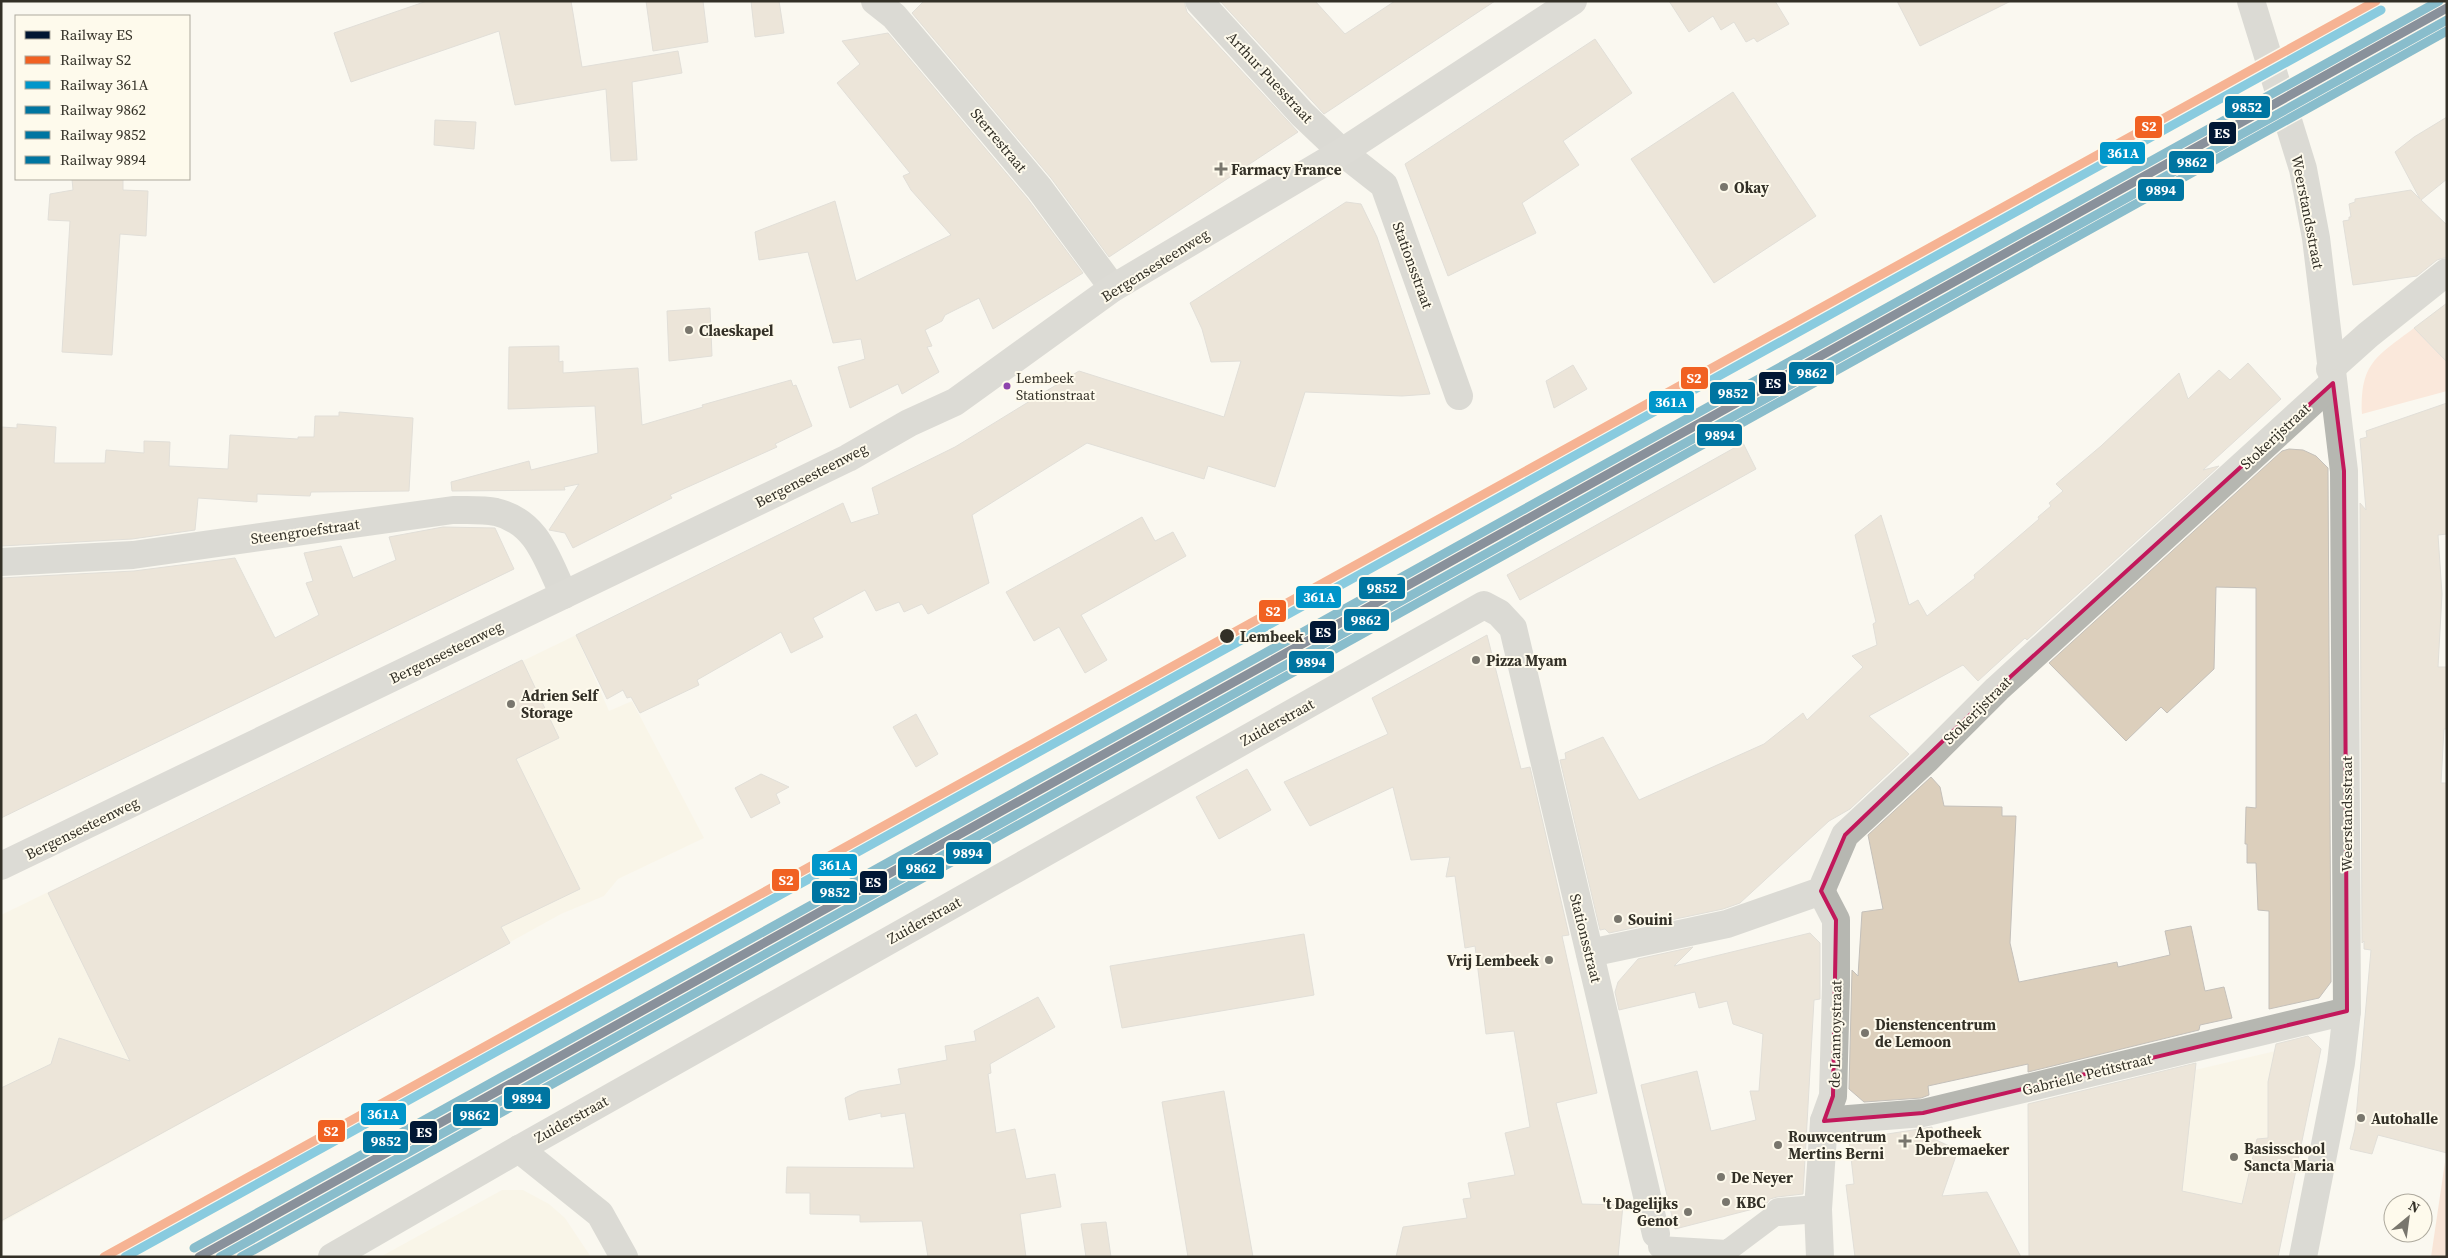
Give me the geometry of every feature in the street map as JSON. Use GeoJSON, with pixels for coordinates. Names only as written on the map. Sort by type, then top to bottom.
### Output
{"type":"FeatureCollection","features":[{"type":"Feature","properties":{"kind":"main road","name":"Bergensesteenweg"},"geometry":{"type":"LineString","coordinates":[[1,866],[848,458],[909,423],[955,402],[1113,288],[1342,152],[1573,1]]}},
{"type":"Feature","properties":{"kind":"street","name":"Sterrestraat"},"geometry":{"type":"LineString","coordinates":[[874,1],[894,16],[1039,188],[1113,288]]}},
{"type":"Feature","properties":{"kind":"street","name":"Arthur Puesstraat"},"geometry":{"type":"LineString","coordinates":[[1199,1],[1302,114],[1342,152]]}},
{"type":"Feature","properties":{"kind":"street","name":"Weerstandsstraat"},"geometry":{"type":"LineString","coordinates":[[2254,11],[2303,169],[2316,238],[2344,471],[2347,1011],[2341,1063],[2303,1257]]}},
{"type":"Feature","properties":{"kind":"street","name":"Stationsstraat"},"geometry":{"type":"LineString","coordinates":[[1342,152],[1384,185],[1459,396]]}},
{"type":"Feature","properties":{"kind":"street"},"geometry":{"type":"LineString","coordinates":[[2332,376],[2368,335],[2447,272]]}},
{"type":"Feature","properties":{"kind":"street","name":"Stokerijstraat"},"geometry":{"type":"LineString","coordinates":[[1821,891],[1845,836],[1926,760],[1997,689],[2332,376]]}},
{"type":"Feature","properties":{"kind":"street","name":"Steengroefstraat"},"geometry":{"type":"LineString","coordinates":[[1,562],[133,555],[453,510],[494,512],[513,517],[534,536],[564,595]]}},
{"type":"Feature","properties":{"kind":"street","name":"Zuiderstraat"},"geometry":{"type":"LineString","coordinates":[[332,1257],[519,1149],[1484,605],[1499,613],[1512,628]]}},
{"type":"Feature","properties":{"kind":"street","name":"Stationsstraat"},"geometry":{"type":"LineString","coordinates":[[1512,628],[1590,953],[1657,1246]]}},
{"type":"Feature","properties":{"kind":"street"},"geometry":{"type":"LineString","coordinates":[[1590,953],[1727,924],[1821,891]]}},
{"type":"Feature","properties":{"kind":"street","name":"de Lannoystraat"},"geometry":{"type":"LineString","coordinates":[[1820,1257],[1818,1209],[1824,1121],[1834,1096],[1836,920],[1821,891]]}},
{"type":"Feature","properties":{"kind":"street","name":"Gabrielle Petitstraat"},"geometry":{"type":"LineString","coordinates":[[1824,1121],[1923,1113],[2347,1011]]}},
{"type":"Feature","properties":{"kind":"street"},"geometry":{"type":"LineString","coordinates":[[519,1149],[600,1214],[624,1257]]}},
{"type":"Feature","properties":{"kind":"street"},"geometry":{"type":"LineString","coordinates":[[1657,1246],[1727,1251],[1779,1212],[1818,1209]]}},
{"type":"Feature","properties":{"kind":"highlighted area"},"geometry":{"type":"Polygon","coordinates":[[[2333,383],[2344,471],[2347,1011],[1923,1113],[1824,1121],[1833,1096],[1836,920],[1821,891],[1845,835],[1997,689],[2333,383]]]}},
{"type":"Feature","properties":{"kind":"shaded area"},"geometry":{"type":"Polygon","coordinates":[[[2414,328],[2447,362],[2447,391],[2362,414],[2364,383],[2373,363],[2390,346],[2414,328]]]}},
{"type":"Feature","properties":{"kind":"shaded area"},"geometry":{"type":"Polygon","coordinates":[[[576,635],[609,711],[632,701],[704,838],[618,879],[604,896],[561,914],[1,1223],[1,915],[576,635]]]}},
{"type":"Feature","properties":{"kind":"shaded area","name":"Basisschool Sancta Maria"},"geometry":{"type":"Polygon","coordinates":[[[2314,1042],[2321,1049],[2278,1257],[2159,1257],[2195,1070],[2314,1042]]]}},
{"type":"Feature","properties":{"kind":"shaded area"},"geometry":{"type":"Polygon","coordinates":[[[2445,1162],[2447,1257],[2431,1257],[2445,1162]]]}},
{"type":"Feature","properties":{"kind":"shaded area"},"geometry":{"type":"Polygon","coordinates":[[[502,1190],[523,1190],[549,1204],[565,1218],[591,1257],[380,1257],[502,1190]]]}},
{"type":"Feature","properties":{"kind":"building"},"geometry":{"type":"Polygon","coordinates":[[[427,1],[571,1],[582,67],[678,51],[682,73],[632,82],[637,160],[611,161],[606,89],[515,105],[499,31],[351,82],[334,33],[427,1]]]}},
{"type":"Feature","properties":{"kind":"building"},"geometry":{"type":"Polygon","coordinates":[[[646,1],[703,1],[708,42],[653,51],[646,1]]]}},
{"type":"Feature","properties":{"kind":"building"},"geometry":{"type":"Polygon","coordinates":[[[751,1],[779,1],[784,33],[755,37],[751,1]]]}},
{"type":"Feature","properties":{"kind":"building"},"geometry":{"type":"Polygon","coordinates":[[[924,1],[1184,1],[1187,12],[1298,132],[1109,257],[1051,178],[912,13],[924,1]]]}},
{"type":"Feature","properties":{"kind":"building"},"geometry":{"type":"Polygon","coordinates":[[[1220,1],[1315,1],[1345,34],[1395,1],[1495,1],[1324,114],[1220,1]]]}},
{"type":"Feature","properties":{"kind":"building"},"geometry":{"type":"Polygon","coordinates":[[[1669,1],[1775,1],[1789,24],[1757,42],[1754,38],[1746,42],[1734,22],[1721,30],[1713,16],[1689,32],[1669,1]]]}},
{"type":"Feature","properties":{"kind":"building"},"geometry":{"type":"Polygon","coordinates":[[[1897,1],[2011,1],[1920,46],[1897,1]]]}},
{"type":"Feature","properties":{"kind":"building"},"geometry":{"type":"Polygon","coordinates":[[[888,33],[1027,198],[1083,273],[993,329],[979,298],[945,315],[942,321],[925,330],[932,346],[927,347],[939,372],[902,394],[898,384],[850,408],[838,367],[865,359],[861,339],[833,343],[808,252],[759,260],[755,232],[835,201],[856,281],[951,235],[911,190],[903,176],[910,173],[837,83],[860,64],[842,41],[888,33]]]}},
{"type":"Feature","properties":{"kind":"building"},"geometry":{"type":"Polygon","coordinates":[[[1595,39],[1632,93],[1563,141],[1579,165],[1522,203],[1536,233],[1448,276],[1405,164],[1595,39]]]}},
{"type":"Feature","properties":{"kind":"building","name":"Okay"},"geometry":{"type":"Polygon","coordinates":[[[1733,92],[1816,216],[1714,283],[1631,159],[1733,92]]]}},
{"type":"Feature","properties":{"kind":"building"},"geometry":{"type":"Polygon","coordinates":[[[2447,117],[2447,179],[2421,200],[2447,225],[2447,257],[2437,260],[2417,276],[2353,285],[2343,221],[2349,220],[2349,217],[2351,217],[2349,204],[2355,202],[2355,199],[2411,190],[2420,199],[2395,152],[2414,137],[2447,117]]]}},
{"type":"Feature","properties":{"kind":"building"},"geometry":{"type":"Polygon","coordinates":[[[435,120],[476,122],[474,149],[434,145],[435,120]]]}},
{"type":"Feature","properties":{"kind":"building"},"geometry":{"type":"Polygon","coordinates":[[[72,180],[123,180],[123,190],[148,191],[146,236],[120,234],[112,355],[62,352],[70,221],[48,220],[50,194],[73,190],[72,180]]]}},
{"type":"Feature","properties":{"kind":"building"},"geometry":{"type":"Polygon","coordinates":[[[1346,202],[1361,204],[1377,237],[1430,394],[1402,396],[1305,392],[1275,487],[1208,466],[1204,479],[1087,443],[972,515],[989,583],[928,614],[922,604],[904,612],[899,602],[876,611],[865,590],[813,618],[823,637],[791,653],[781,632],[697,680],[699,685],[640,713],[631,697],[627,698],[623,690],[607,699],[576,635],[843,503],[851,523],[879,514],[872,488],[955,447],[1079,371],[1224,417],[1241,361],[1211,362],[1202,329],[1190,303],[1346,202]]]}},
{"type":"Feature","properties":{"kind":"building"},"geometry":{"type":"Polygon","coordinates":[[[2447,303],[2447,362],[2414,328],[2447,303]]]}},
{"type":"Feature","properties":{"kind":"building","name":"Claeskapel"},"geometry":{"type":"Polygon","coordinates":[[[710,308],[712,356],[669,361],[667,311],[710,308]]]}},
{"type":"Feature","properties":{"kind":"building"},"geometry":{"type":"Polygon","coordinates":[[[559,346],[559,362],[563,361],[563,373],[638,368],[642,425],[703,407],[702,405],[791,380],[793,386],[796,385],[812,426],[775,444],[777,447],[670,495],[672,498],[573,548],[565,533],[549,530],[579,484],[564,487],[565,490],[452,491],[451,482],[529,461],[531,470],[598,453],[595,406],[508,409],[509,347],[559,346]]]}},
{"type":"Feature","properties":{"kind":"building"},"geometry":{"type":"Polygon","coordinates":[[[2248,363],[2281,399],[2203,470],[2219,466],[2027,640],[2025,638],[1978,681],[1963,665],[1869,716],[1909,754],[1850,809],[1829,821],[1740,903],[1723,909],[1609,933],[1605,929],[1600,930],[1560,760],[1566,759],[1565,753],[1603,737],[1639,800],[1764,744],[1803,713],[1807,720],[1863,667],[1852,656],[1877,645],[1873,624],[1876,622],[1855,535],[1881,515],[1909,605],[1918,600],[1927,616],[1975,578],[1974,575],[2039,519],[2038,517],[2051,506],[2049,503],[2063,491],[2056,484],[2101,446],[2179,373],[2188,399],[2219,370],[2230,380],[2248,363]]]}},
{"type":"Feature","properties":{"kind":"building"},"geometry":{"type":"Polygon","coordinates":[[[1573,365],[1587,389],[1554,408],[1546,381],[1573,365]]]}},
{"type":"Feature","properties":{"kind":"building"},"geometry":{"type":"Polygon","coordinates":[[[2447,403],[2447,534],[2438,535],[2442,594],[2438,667],[2447,667],[2447,729],[2444,729],[2441,783],[2447,783],[2447,1153],[2378,1135],[2372,1154],[2350,1149],[2355,1129],[2371,950],[2364,949],[2364,941],[2362,943],[2360,503],[2366,510],[2360,439],[2367,437],[2366,431],[2447,403]]]}},
{"type":"Feature","properties":{"kind":"building"},"geometry":{"type":"Polygon","coordinates":[[[339,412],[413,418],[409,491],[311,492],[310,496],[257,494],[257,502],[198,498],[195,530],[132,539],[1,546],[1,427],[17,428],[17,424],[56,427],[54,463],[105,463],[106,450],[144,453],[144,441],[170,442],[169,466],[228,469],[230,435],[298,439],[298,437],[314,437],[315,416],[339,416],[339,412]]]}},
{"type":"Feature","properties":{"kind":"building"},"geometry":{"type":"Polygon","coordinates":[[[1743,443],[1756,469],[1520,600],[1507,575],[1743,443]]]}},
{"type":"Feature","properties":{"kind":"building"},"geometry":{"type":"Polygon","coordinates":[[[2289,449],[2303,450],[2316,456],[2328,468],[2331,982],[2319,998],[2269,1009],[2269,911],[2258,910],[2256,863],[2247,863],[2247,844],[2245,844],[2246,807],[2256,808],[2256,588],[2216,587],[2214,669],[2167,713],[2161,707],[2126,741],[2049,663],[2282,451],[2289,449]]]}},
{"type":"Feature","properties":{"kind":"building"},"geometry":{"type":"Polygon","coordinates":[[[1142,517],[1155,541],[1173,532],[1186,556],[1081,615],[1107,660],[1085,673],[1059,627],[1034,641],[1006,592],[1142,517]]]}},
{"type":"Feature","properties":{"kind":"building"},"geometry":{"type":"Polygon","coordinates":[[[443,527],[495,528],[514,569],[1,818],[1,578],[134,571],[235,558],[275,638],[319,615],[306,583],[313,581],[304,553],[341,546],[353,578],[396,560],[389,537],[443,527]]]}},
{"type":"Feature","properties":{"kind":"building"},"geometry":{"type":"Polygon","coordinates":[[[1487,635],[1521,769],[1530,767],[1569,935],[1562,936],[1597,1093],[1556,1103],[1582,1204],[1623,1205],[1618,1257],[1396,1257],[1403,1227],[1467,1218],[1463,1199],[1471,1198],[1468,1183],[1515,1175],[1505,1133],[1530,1127],[1514,1031],[1486,1034],[1475,946],[1465,948],[1455,876],[1446,877],[1450,857],[1411,860],[1393,787],[1310,826],[1284,782],[1388,734],[1372,698],[1487,635]]]}},
{"type":"Feature","properties":{"kind":"building"},"geometry":{"type":"Polygon","coordinates":[[[522,660],[559,738],[516,759],[580,889],[501,927],[510,943],[1,1221],[1,1088],[51,1064],[59,1038],[130,1061],[48,893],[522,660]]]}},
{"type":"Feature","properties":{"kind":"building"},"geometry":{"type":"Polygon","coordinates":[[[916,714],[938,754],[916,767],[893,727],[916,714]]]}},
{"type":"Feature","properties":{"kind":"building"},"geometry":{"type":"Polygon","coordinates":[[[1247,769],[1271,810],[1219,839],[1196,797],[1247,769]]]}},
{"type":"Feature","properties":{"kind":"building"},"geometry":{"type":"Polygon","coordinates":[[[761,774],[789,787],[776,794],[780,803],[751,818],[735,788],[761,774]]]}},
{"type":"Feature","properties":{"kind":"building"},"geometry":{"type":"Polygon","coordinates":[[[1931,777],[1940,787],[1944,806],[2002,807],[2002,816],[2016,816],[2010,943],[2019,982],[2117,962],[2118,967],[2170,955],[2165,931],[2191,926],[2205,991],[2224,987],[2232,1018],[2200,1025],[2199,1030],[2028,1072],[2028,1064],[1928,1086],[1929,1095],[1921,1098],[1864,1102],[1849,1089],[1852,970],[1858,976],[1862,912],[1883,909],[1868,835],[1931,777]]]}},
{"type":"Feature","properties":{"kind":"building"},"geometry":{"type":"Polygon","coordinates":[[[1810,933],[1820,943],[1820,999],[1814,1000],[1803,1194],[1777,1197],[1770,1199],[1765,1206],[1675,1229],[1641,1085],[1697,1071],[1711,1131],[1756,1120],[1750,1091],[1759,1091],[1763,1034],[1733,1024],[1727,1001],[1699,1008],[1695,992],[1619,1010],[1615,992],[1618,982],[1638,959],[1693,947],[1674,966],[1810,933]]]}},
{"type":"Feature","properties":{"kind":"building"},"geometry":{"type":"Polygon","coordinates":[[[1304,934],[1314,995],[1122,1028],[1110,966],[1304,934]]]}},
{"type":"Feature","properties":{"kind":"building"},"geometry":{"type":"Polygon","coordinates":[[[1038,997],[1055,1027],[990,1064],[991,1073],[988,1074],[996,1133],[1015,1129],[1026,1179],[1055,1174],[1061,1207],[1020,1214],[1026,1257],[928,1257],[922,1221],[860,1222],[860,1215],[810,1214],[810,1193],[786,1193],[787,1167],[914,1168],[905,1113],[881,1117],[881,1113],[849,1120],[845,1098],[859,1091],[901,1084],[898,1069],[947,1060],[945,1046],[976,1041],[974,1031],[1038,997]]]}},
{"type":"Feature","properties":{"kind":"building"},"geometry":{"type":"Polygon","coordinates":[[[2308,1036],[2321,1049],[2278,1257],[2029,1257],[2028,1104],[2196,1063],[2182,1191],[2242,1204],[2257,1139],[2268,1138],[2268,1082],[2276,1044],[2308,1036]]]}},
{"type":"Feature","properties":{"kind":"building"},"geometry":{"type":"Polygon","coordinates":[[[1224,1091],[1253,1257],[1188,1257],[1162,1102],[1224,1091]]]}},
{"type":"Feature","properties":{"kind":"building"},"geometry":{"type":"Polygon","coordinates":[[[1932,1127],[1934,1139],[1958,1150],[1942,1196],[1987,1192],[2021,1257],[1855,1257],[1846,1185],[1854,1184],[1849,1140],[1932,1127]]]}},
{"type":"Feature","properties":{"kind":"building"},"geometry":{"type":"Polygon","coordinates":[[[1106,1222],[1111,1257],[1086,1257],[1081,1224],[1106,1222]]]}},
{"type":"Feature","properties":{"kind":"rail line","name":"S2"},"geometry":{"type":"LineString","coordinates":[[104,1257],[2376,1]]}},
{"type":"Feature","properties":{"kind":"rail line","name":"9852"},"geometry":{"type":"LineString","coordinates":[[194,1248],[2439,1]]}},
{"type":"Feature","properties":{"kind":"rail line","name":"ES"},"geometry":{"type":"LineString","coordinates":[[199,1257],[2447,8]]}},
{"type":"Feature","properties":{"kind":"rail line","name":"361A"},"geometry":{"type":"LineString","coordinates":[[125,1257],[2381,10]]}},
{"type":"Feature","properties":{"kind":"rail line","name":"9862"},"geometry":{"type":"LineString","coordinates":[[220,1257],[2447,20]]}},
{"type":"Feature","properties":{"kind":"rail line","name":"9894"},"geometry":{"type":"LineString","coordinates":[[241,1257],[2447,31]]}},
{"type":"Feature","properties":{"kind":"place","name":"Farmacy France"},"geometry":{"type":"Point","coordinates":[1221,169]}},
{"type":"Feature","properties":{"kind":"place","name":"Okay"},"geometry":{"type":"Point","coordinates":[1724,187]}},
{"type":"Feature","properties":{"kind":"place","name":"Claeskapel"},"geometry":{"type":"Point","coordinates":[689,330]}},
{"type":"Feature","properties":{"kind":"place","name":"Lembeek Stationstraat"},"geometry":{"type":"Point","coordinates":[1007,386]}},
{"type":"Feature","properties":{"kind":"place","name":"Lembeek"},"geometry":{"type":"Point","coordinates":[1227,636]}},
{"type":"Feature","properties":{"kind":"place","name":"Pizza Myam"},"geometry":{"type":"Point","coordinates":[1476,660]}},
{"type":"Feature","properties":{"kind":"place","name":"Adrien Self Storage"},"geometry":{"type":"Point","coordinates":[511,704]}},
{"type":"Feature","properties":{"kind":"place","name":"Souini"},"geometry":{"type":"Point","coordinates":[1618,919]}},
{"type":"Feature","properties":{"kind":"place","name":"Vrij Lembeek"},"geometry":{"type":"Point","coordinates":[1549,960]}},
{"type":"Feature","properties":{"kind":"place","name":"Dienstencentrum de Lemoon"},"geometry":{"type":"Point","coordinates":[1865,1033]}},
{"type":"Feature","properties":{"kind":"place","name":"Autohalle"},"geometry":{"type":"Point","coordinates":[2361,1118]}},
{"type":"Feature","properties":{"kind":"place","name":"Apotheek Debremaeker"},"geometry":{"type":"Point","coordinates":[1905,1141]}},
{"type":"Feature","properties":{"kind":"place","name":"Rouwcentrum Mertins Berni"},"geometry":{"type":"Point","coordinates":[1778,1145]}},
{"type":"Feature","properties":{"kind":"place","name":"Basisschool Sancta Maria"},"geometry":{"type":"Point","coordinates":[2234,1157]}},
{"type":"Feature","properties":{"kind":"place","name":"De Neyer"},"geometry":{"type":"Point","coordinates":[1721,1177]}},
{"type":"Feature","properties":{"kind":"place","name":"KBC"},"geometry":{"type":"Point","coordinates":[1726,1202]}},
{"type":"Feature","properties":{"kind":"place","name":"'t Dagelijks Genot"},"geometry":{"type":"Point","coordinates":[1688,1212]}}]}
